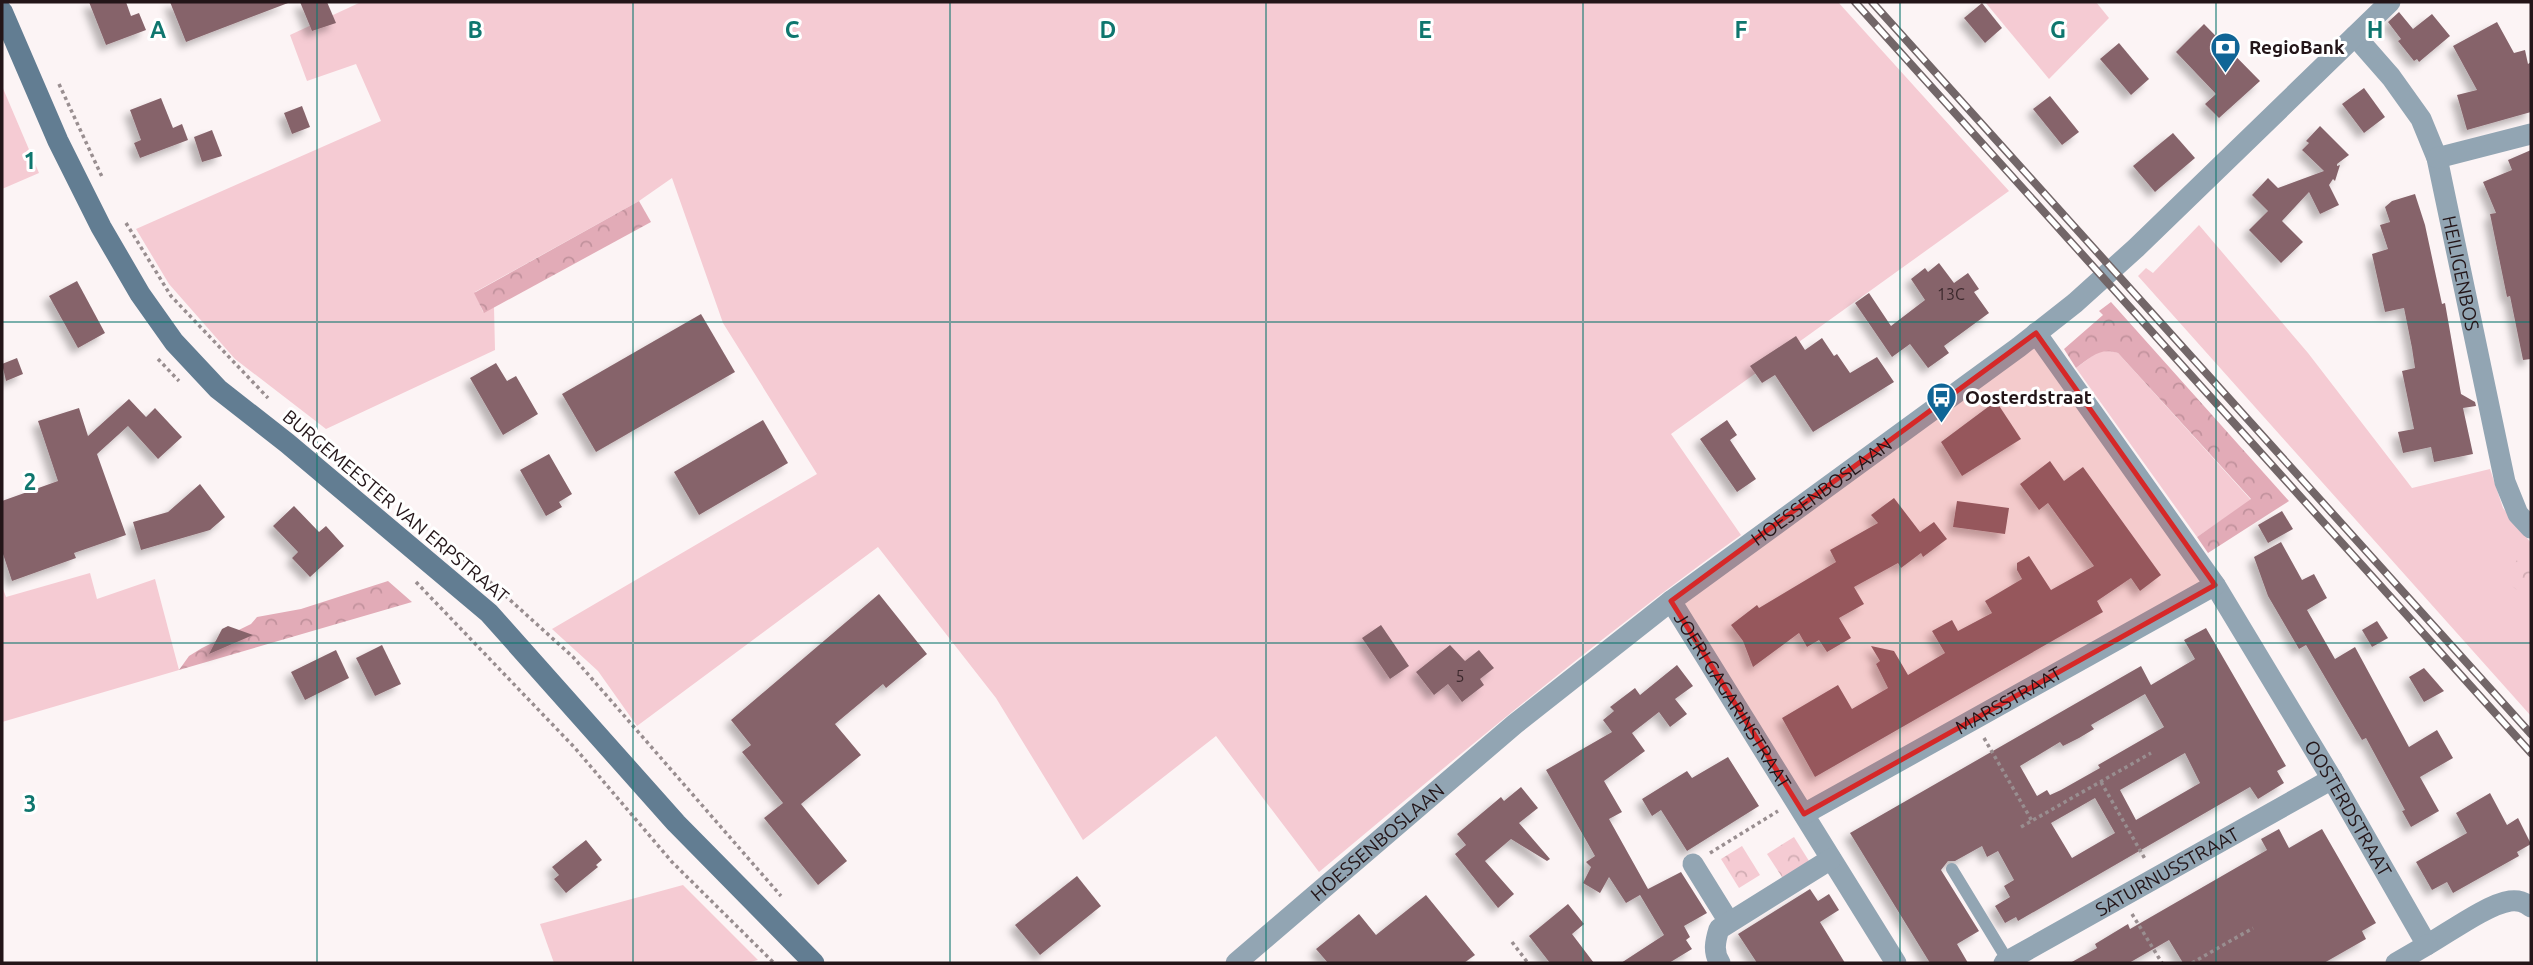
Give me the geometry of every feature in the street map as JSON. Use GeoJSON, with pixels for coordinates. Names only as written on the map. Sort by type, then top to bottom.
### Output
{"type":"FeatureCollection","features":[{"type":"Feature","properties":{"kind":"street","name":"HOESSENBOSLAAN"},"geometry":{"type":"LineString","coordinates":[[1236,963],[1515,724],[1671,601],[2076,303],[2390,2]]}},
{"type":"Feature","properties":{"kind":"street","name":"BURGEMEESTER VAN ERPSTRAAT"},"geometry":{"type":"LineString","coordinates":[[2,11],[58,141],[101,227],[140,294],[174,342],[218,389],[298,452],[489,613],[676,823],[814,963]]}},
{"type":"Feature","properties":{"kind":"street","name":"HEILIGENBOS"},"geometry":{"type":"LineString","coordinates":[[2355,36],[2391,77],[2421,119],[2437,158],[2505,482],[2518,514],[2531,528]]}},
{"type":"Feature","properties":{"kind":"street"},"geometry":{"type":"LineString","coordinates":[[2437,158],[2531,134]]}},
{"type":"Feature","properties":{"kind":"street","name":"OOSTERDSTRAAT"},"geometry":{"type":"LineString","coordinates":[[2036,334],[2215,585],[2332,779],[2427,945]]}},
{"type":"Feature","properties":{"kind":"street","name":"MARSSTRAAT"},"geometry":{"type":"LineString","coordinates":[[1800,807],[1974,719],[2215,585]]}},
{"type":"Feature","properties":{"kind":"street","name":"JOERI GAGARINSTRAAT"},"geometry":{"type":"LineString","coordinates":[[1671,601],[1896,963]]}},
{"type":"Feature","properties":{"kind":"street","name":"SATURNUSSTRAAT"},"geometry":{"type":"LineString","coordinates":[[2006,962],[2332,779]]}},
{"type":"Feature","properties":{"kind":"street"},"geometry":{"type":"LineString","coordinates":[[1720,963],[1716,957],[1715,942],[1719,929],[1831,859]]}},
{"type":"Feature","properties":{"kind":"street"},"geometry":{"type":"LineString","coordinates":[[1693,864],[1729,922]]}},
{"type":"Feature","properties":{"kind":"street"},"geometry":{"type":"LineString","coordinates":[[2396,963],[2498,905],[2522,901],[2531,906]]}},
{"type":"Feature","properties":{"kind":"lane"},"geometry":{"type":"LineString","coordinates":[[1952,869],[2006,962]]}},
{"type":"Feature","properties":{"kind":"path"},"geometry":{"type":"LineString","coordinates":[[57,79],[107,186]]}},
{"type":"Feature","properties":{"kind":"path","name":"BURGEMEESTER VAN ERPSTRAAT"},"geometry":{"type":"LineString","coordinates":[[124,220],[171,296],[277,407]]}},
{"type":"Feature","properties":{"kind":"path","name":"BURGEMEESTER VAN ERPSTRAAT"},"geometry":{"type":"LineString","coordinates":[[366,480],[478,571],[573,657],[786,902]]}},
{"type":"Feature","properties":{"kind":"path"},"geometry":{"type":"LineString","coordinates":[[1974,719],[2032,821]]}},
{"type":"Feature","properties":{"kind":"path"},"geometry":{"type":"LineString","coordinates":[[2021,828],[2151,753]]}},
{"type":"Feature","properties":{"kind":"path"},"geometry":{"type":"LineString","coordinates":[[2101,782],[2156,878]]}},
{"type":"Feature","properties":{"kind":"path","name":"JOERI GAGARINSTRAAT"},"geometry":{"type":"LineString","coordinates":[[1693,864],[1800,807]]}},
{"type":"Feature","properties":{"kind":"path"},"geometry":{"type":"LineString","coordinates":[[2122,897],[2162,963]]}},
{"type":"Feature","properties":{"kind":"path"},"geometry":{"type":"LineString","coordinates":[[2192,963],[2253,928]]}},
{"type":"Feature","properties":{"kind":"path"},"geometry":{"type":"LineString","coordinates":[[1512,942],[1528,963]]}},
{"type":"Feature","properties":{"kind":"highlighted area"},"geometry":{"type":"Polygon","coordinates":[[[2036,333],[2215,585],[1804,814],[1671,601],[2036,333]]]}},
{"type":"Feature","properties":{"kind":"green space"},"geometry":{"type":"Polygon","coordinates":[[[361,2],[1838,2],[2009,191],[1671,434],[1741,535],[1580,657],[1319,872],[1216,736],[1083,840],[996,698],[878,547],[637,726],[598,671],[552,629],[817,474],[723,323],[672,178],[639,201],[475,292],[483,312],[494,307],[495,350],[326,429],[235,359],[169,284],[136,229],[381,121],[356,64],[307,81],[290,35],[361,2]]]}},
{"type":"Feature","properties":{"kind":"green space"},"geometry":{"type":"Polygon","coordinates":[[[1985,2],[2096,2],[2109,18],[2049,79],[1985,2]]]}},
{"type":"Feature","properties":{"kind":"green space"},"geometry":{"type":"Polygon","coordinates":[[[2,86],[39,173],[2,189],[2,86]]]}},
{"type":"Feature","properties":{"kind":"green space"},"geometry":{"type":"Polygon","coordinates":[[[639,201],[651,222],[484,313],[474,293],[639,201]]]}},
{"type":"Feature","properties":{"kind":"green space"},"geometry":{"type":"Polygon","coordinates":[[[2199,225],[2308,353],[2412,488],[2490,469],[2503,508],[2531,543],[2531,716],[2138,276],[2146,268],[2153,273],[2199,225]]]}},
{"type":"Feature","properties":{"kind":"green space"},"geometry":{"type":"Polygon","coordinates":[[[2111,302],[2289,501],[2208,553],[2197,537],[2251,499],[2118,353],[2101,352],[2076,368],[2064,349],[2103,315],[2099,311],[2111,302]]]}},
{"type":"Feature","properties":{"kind":"green space"},"geometry":{"type":"Polygon","coordinates":[[[2099,351],[2118,353],[2251,500],[2197,537],[2076,368],[2099,351]]]}},
{"type":"Feature","properties":{"kind":"green space"},"geometry":{"type":"Polygon","coordinates":[[[2526,548],[2531,553],[2531,601],[2503,579],[2526,548]]]}},
{"type":"Feature","properties":{"kind":"green space"},"geometry":{"type":"Polygon","coordinates":[[[90,573],[97,599],[155,579],[179,670],[2,722],[2,586],[6,597],[90,573]]]}},
{"type":"Feature","properties":{"kind":"green space"},"geometry":{"type":"Polygon","coordinates":[[[388,581],[412,602],[179,670],[189,656],[251,624],[257,617],[301,609],[388,581]]]}},
{"type":"Feature","properties":{"kind":"green space"},"geometry":{"type":"Polygon","coordinates":[[[1794,837],[1809,861],[1784,880],[1767,854],[1794,837]]]}},
{"type":"Feature","properties":{"kind":"green space"},"geometry":{"type":"Polygon","coordinates":[[[1742,846],[1760,875],[1739,888],[1721,859],[1742,846]]]}},
{"type":"Feature","properties":{"kind":"green space"},"geometry":{"type":"Polygon","coordinates":[[[683,885],[758,960],[747,963],[554,963],[540,924],[683,885]]]}},
{"type":"Feature","properties":{"kind":"building"},"geometry":{"type":"Polygon","coordinates":[[[89,2],[126,2],[131,16],[139,13],[146,30],[106,45],[89,2]]]}},
{"type":"Feature","properties":{"kind":"building"},"geometry":{"type":"Polygon","coordinates":[[[170,2],[287,2],[288,3],[186,42],[170,2]]]}},
{"type":"Feature","properties":{"kind":"building"},"geometry":{"type":"Polygon","coordinates":[[[300,2],[327,2],[336,23],[312,31],[300,2]]]}},
{"type":"Feature","properties":{"kind":"building"},"geometry":{"type":"Polygon","coordinates":[[[1982,3],[2002,28],[1985,43],[1964,18],[1982,3]]]}},
{"type":"Feature","properties":{"kind":"building"},"geometry":{"type":"Polygon","coordinates":[[[2399,12],[2413,29],[2432,14],[2450,36],[2419,62],[2417,59],[2414,61],[2398,41],[2401,39],[2388,22],[2399,12]]]}},
{"type":"Feature","properties":{"kind":"building"},"geometry":{"type":"Polygon","coordinates":[[[2497,22],[2514,53],[2525,50],[2528,64],[2531,62],[2531,112],[2467,130],[2457,95],[2477,90],[2453,46],[2497,22]]]}},
{"type":"Feature","properties":{"kind":"building","name":"RegioBank"},"geometry":{"type":"Polygon","coordinates":[[[2204,24],[2260,81],[2219,118],[2205,104],[2216,94],[2176,52],[2204,24]]]}},
{"type":"Feature","properties":{"kind":"building"},"geometry":{"type":"Polygon","coordinates":[[[2119,43],[2149,79],[2131,95],[2100,59],[2119,43]]]}},
{"type":"Feature","properties":{"kind":"building"},"geometry":{"type":"Polygon","coordinates":[[[2364,88],[2385,117],[2364,133],[2342,104],[2364,88]]]}},
{"type":"Feature","properties":{"kind":"building"},"geometry":{"type":"Polygon","coordinates":[[[2050,96],[2079,132],[2062,145],[2033,109],[2050,96]]]}},
{"type":"Feature","properties":{"kind":"building"},"geometry":{"type":"Polygon","coordinates":[[[161,98],[173,128],[182,124],[188,140],[140,158],[134,143],[141,140],[130,110],[161,98]]]}},
{"type":"Feature","properties":{"kind":"building"},"geometry":{"type":"Polygon","coordinates":[[[302,106],[310,127],[292,134],[284,113],[302,106]]]}},
{"type":"Feature","properties":{"kind":"building"},"geometry":{"type":"Polygon","coordinates":[[[2320,126],[2349,155],[2337,164],[2340,165],[2335,181],[2333,179],[2329,185],[2339,205],[2320,214],[2309,192],[2282,221],[2303,242],[2281,263],[2249,230],[2268,211],[2252,195],[2268,178],[2278,188],[2324,171],[2302,150],[2309,143],[2306,141],[2320,126]]]}},
{"type":"Feature","properties":{"kind":"building"},"geometry":{"type":"Polygon","coordinates":[[[212,130],[222,156],[202,162],[194,137],[212,130]]]}},
{"type":"Feature","properties":{"kind":"building"},"geometry":{"type":"Polygon","coordinates":[[[2173,133],[2195,158],[2155,192],[2133,166],[2173,133]]]}},
{"type":"Feature","properties":{"kind":"building"},"geometry":{"type":"Polygon","coordinates":[[[2531,150],[2531,359],[2523,360],[2490,214],[2496,213],[2483,182],[2512,170],[2508,160],[2531,150]]]}},
{"type":"Feature","properties":{"kind":"building"},"geometry":{"type":"Polygon","coordinates":[[[2415,194],[2425,225],[2442,304],[2445,303],[2461,394],[2475,402],[2476,406],[2463,408],[2473,454],[2434,462],[2431,447],[2403,453],[2398,432],[2414,429],[2402,371],[2415,368],[2412,348],[2404,308],[2385,312],[2372,254],[2388,249],[2380,225],[2390,222],[2385,207],[2392,201],[2415,194]]]}},
{"type":"Feature","properties":{"kind":"building"},"geometry":{"type":"Polygon","coordinates":[[[1939,263],[1954,283],[1968,273],[1979,289],[1974,292],[1989,313],[1944,346],[1949,353],[1928,368],[1910,344],[1892,357],[1855,303],[1869,293],[1891,326],[1925,300],[1911,279],[1925,268],[1928,272],[1939,263]]]}},
{"type":"Feature","properties":{"kind":"building"},"geometry":{"type":"Polygon","coordinates":[[[77,281],[105,333],[78,348],[49,296],[77,281]]]}},
{"type":"Feature","properties":{"kind":"building"},"geometry":{"type":"Polygon","coordinates":[[[701,314],[735,372],[596,452],[562,394],[701,314]]]}},
{"type":"Feature","properties":{"kind":"building"},"geometry":{"type":"Polygon","coordinates":[[[1796,336],[1805,350],[1822,338],[1850,373],[1877,357],[1894,382],[1813,432],[1775,375],[1762,383],[1750,366],[1796,336]]]}},
{"type":"Feature","properties":{"kind":"building"},"geometry":{"type":"Polygon","coordinates":[[[17,358],[23,374],[6,381],[2,364],[17,358]]]}},
{"type":"Feature","properties":{"kind":"building"},"geometry":{"type":"Polygon","coordinates":[[[496,363],[507,381],[516,376],[538,414],[503,435],[470,378],[496,363]]]}},
{"type":"Feature","properties":{"kind":"building"},"geometry":{"type":"Polygon","coordinates":[[[129,399],[146,417],[155,408],[182,437],[158,459],[128,426],[97,454],[126,535],[74,553],[76,558],[12,581],[2,551],[2,501],[58,481],[38,421],[79,408],[88,436],[129,399]]]}},
{"type":"Feature","properties":{"kind":"building"},"geometry":{"type":"Polygon","coordinates":[[[1996,401],[2021,439],[1962,476],[1941,442],[1996,401]]]}},
{"type":"Feature","properties":{"kind":"building"},"geometry":{"type":"Polygon","coordinates":[[[763,420],[788,463],[699,515],[674,472],[763,420]]]}},
{"type":"Feature","properties":{"kind":"building"},"geometry":{"type":"Polygon","coordinates":[[[1727,420],[1737,435],[1730,440],[1756,479],[1737,492],[1700,439],[1727,420]]]}},
{"type":"Feature","properties":{"kind":"building"},"geometry":{"type":"Polygon","coordinates":[[[549,454],[572,494],[559,502],[562,507],[546,516],[520,470],[549,454]]]}},
{"type":"Feature","properties":{"kind":"building"},"geometry":{"type":"Polygon","coordinates":[[[2050,461],[2064,481],[2083,467],[2161,575],[2140,591],[2131,578],[2097,601],[2103,612],[1815,777],[1782,718],[1838,685],[1852,709],[1888,688],[1876,664],[1880,661],[1871,646],[1894,651],[1908,675],[1945,653],[1932,631],[1952,620],[1958,631],[1992,613],[1985,601],[2022,579],[2017,563],[2029,556],[2051,590],[2094,566],[2048,503],[2039,510],[2020,484],[2050,461]]]}},
{"type":"Feature","properties":{"kind":"building"},"geometry":{"type":"Polygon","coordinates":[[[200,484],[225,517],[210,530],[141,550],[133,522],[168,512],[200,484]]]}},
{"type":"Feature","properties":{"kind":"building"},"geometry":{"type":"Polygon","coordinates":[[[1894,498],[1920,532],[1934,522],[1947,539],[1923,557],[1921,553],[1901,568],[1898,563],[1854,587],[1864,604],[1839,618],[1851,638],[1827,652],[1819,640],[1807,647],[1799,633],[1753,667],[1743,641],[1731,625],[1757,605],[1759,608],[1836,562],[1830,550],[1878,523],[1871,515],[1894,498]]]}},
{"type":"Feature","properties":{"kind":"building"},"geometry":{"type":"Polygon","coordinates":[[[1957,501],[2009,508],[2005,534],[1953,527],[1957,501]]]}},
{"type":"Feature","properties":{"kind":"building"},"geometry":{"type":"Polygon","coordinates":[[[294,506],[319,532],[326,526],[344,546],[310,577],[292,558],[298,552],[273,526],[294,506]]]}},
{"type":"Feature","properties":{"kind":"building"},"geometry":{"type":"Polygon","coordinates":[[[2282,511],[2293,529],[2268,543],[2258,525],[2282,511]]]}},
{"type":"Feature","properties":{"kind":"building"},"geometry":{"type":"Polygon","coordinates":[[[2281,542],[2302,580],[2314,574],[2327,598],[2307,610],[2335,659],[2355,647],[2409,747],[2437,730],[2453,758],[2420,777],[2439,811],[2411,827],[2402,811],[2405,810],[2366,738],[2362,740],[2306,645],[2299,649],[2268,596],[2254,557],[2281,542]]]}},
{"type":"Feature","properties":{"kind":"building"},"geometry":{"type":"Polygon","coordinates":[[[879,594],[927,654],[886,688],[883,684],[835,724],[861,755],[801,804],[847,861],[818,885],[764,818],[783,803],[742,752],[751,745],[731,720],[879,594]]]}},
{"type":"Feature","properties":{"kind":"building"},"geometry":{"type":"Polygon","coordinates":[[[2377,621],[2388,638],[2372,647],[2362,630],[2377,621]]]}},
{"type":"Feature","properties":{"kind":"building"},"geometry":{"type":"Polygon","coordinates":[[[1381,625],[1409,666],[1390,679],[1362,638],[1381,625]]]}},
{"type":"Feature","properties":{"kind":"building"},"geometry":{"type":"Polygon","coordinates":[[[228,626],[253,635],[209,654],[222,629],[228,626]]]}},
{"type":"Feature","properties":{"kind":"building"},"geometry":{"type":"Polygon","coordinates":[[[2206,628],[2286,766],[2277,771],[2284,783],[2258,799],[2250,787],[2018,921],[2016,917],[2005,923],[1995,906],[2010,897],[2004,886],[2014,880],[1998,851],[1987,857],[1982,846],[1955,861],[1948,861],[1941,870],[1979,931],[1957,944],[1968,963],[1930,963],[1850,833],[2141,666],[2151,685],[2195,659],[2184,640],[2206,628]],[[2145,694],[2091,725],[2094,729],[2079,738],[2063,746],[2060,742],[2020,766],[2037,796],[2047,790],[2050,795],[2061,790],[2164,727],[2145,694]],[[2185,753],[2120,790],[2136,820],[2200,783],[2185,753]],[[2095,798],[2051,823],[2072,858],[2115,833],[2095,798]]]}},
{"type":"Feature","properties":{"kind":"building"},"geometry":{"type":"Polygon","coordinates":[[[382,645],[401,684],[375,696],[356,658],[382,645]]]}},
{"type":"Feature","properties":{"kind":"building"},"geometry":{"type":"Polygon","coordinates":[[[1450,645],[1465,661],[1479,650],[1494,668],[1480,679],[1484,685],[1462,702],[1448,684],[1434,695],[1416,672],[1450,645]]]}},
{"type":"Feature","properties":{"kind":"building"},"geometry":{"type":"Polygon","coordinates":[[[336,650],[349,678],[305,700],[291,672],[336,650]]]}},
{"type":"Feature","properties":{"kind":"building"},"geometry":{"type":"Polygon","coordinates":[[[1677,665],[1693,686],[1675,699],[1687,714],[1670,727],[1659,712],[1632,733],[1645,751],[1604,781],[1622,812],[1609,819],[1648,889],[1681,872],[1707,913],[1684,926],[1690,937],[1686,940],[1692,949],[1669,963],[1621,963],[1664,935],[1640,895],[1626,903],[1609,877],[1600,893],[1583,883],[1591,867],[1586,862],[1595,856],[1546,770],[1612,732],[1603,720],[1614,711],[1610,707],[1635,688],[1640,695],[1677,665]]]}},
{"type":"Feature","properties":{"kind":"building"},"geometry":{"type":"Polygon","coordinates":[[[2424,668],[2444,691],[2424,702],[2409,677],[2424,668]]]}},
{"type":"Feature","properties":{"kind":"building"},"geometry":{"type":"Polygon","coordinates":[[[1728,757],[1759,806],[1687,851],[1661,810],[1652,816],[1642,799],[1687,771],[1692,778],[1728,757]]]}},
{"type":"Feature","properties":{"kind":"building"},"geometry":{"type":"Polygon","coordinates":[[[1521,787],[1538,808],[1519,823],[1550,859],[1547,861],[1511,839],[1485,861],[1514,894],[1498,908],[1455,854],[1466,845],[1457,834],[1501,797],[1504,801],[1521,787]]]}},
{"type":"Feature","properties":{"kind":"building"},"geometry":{"type":"Polygon","coordinates":[[[2490,793],[2507,825],[2518,818],[2531,844],[2517,852],[2519,856],[2453,893],[2447,882],[2432,890],[2416,862],[2467,833],[2456,813],[2490,793]]]}},
{"type":"Feature","properties":{"kind":"building"},"geometry":{"type":"Polygon","coordinates":[[[2279,829],[2289,848],[2322,829],[2376,923],[2362,931],[2366,939],[2324,963],[2183,963],[2169,940],[2129,963],[2070,963],[2097,948],[2095,944],[2128,924],[2130,929],[2267,850],[2261,839],[2279,829]]]}},
{"type":"Feature","properties":{"kind":"building"},"geometry":{"type":"Polygon","coordinates":[[[586,840],[602,860],[596,865],[598,867],[566,893],[554,879],[559,875],[552,867],[586,840]]]}},
{"type":"Feature","properties":{"kind":"building"},"geometry":{"type":"Polygon","coordinates":[[[1077,876],[1101,906],[1040,955],[1015,925],[1077,876]]]}},
{"type":"Feature","properties":{"kind":"building"},"geometry":{"type":"Polygon","coordinates":[[[1810,889],[1818,901],[1829,894],[1839,910],[1820,922],[1845,963],[1757,963],[1738,934],[1810,889]]]}},
{"type":"Feature","properties":{"kind":"building"},"geometry":{"type":"Polygon","coordinates":[[[1426,895],[1475,955],[1464,963],[1328,963],[1316,949],[1359,914],[1376,935],[1426,895]]]}},
{"type":"Feature","properties":{"kind":"building"},"geometry":{"type":"Polygon","coordinates":[[[1568,904],[1584,924],[1572,934],[1594,963],[1550,963],[1529,936],[1568,904]]]}},
{"type":"Feature","properties":{"kind":"railway"},"geometry":{"type":"LineString","coordinates":[[1855,2],[2531,753]]}},
{"type":"Feature","properties":{"kind":"railway"},"geometry":{"type":"LineString","coordinates":[[1872,2],[2531,734]]}},
{"type":"Feature","properties":{"kind":"place","name":"RegioBank"},"geometry":{"type":"Point","coordinates":[2226,74]}},
{"type":"Feature","properties":{"kind":"place","name":"Oosterdstraat"},"geometry":{"type":"Point","coordinates":[1942,424]}}]}
